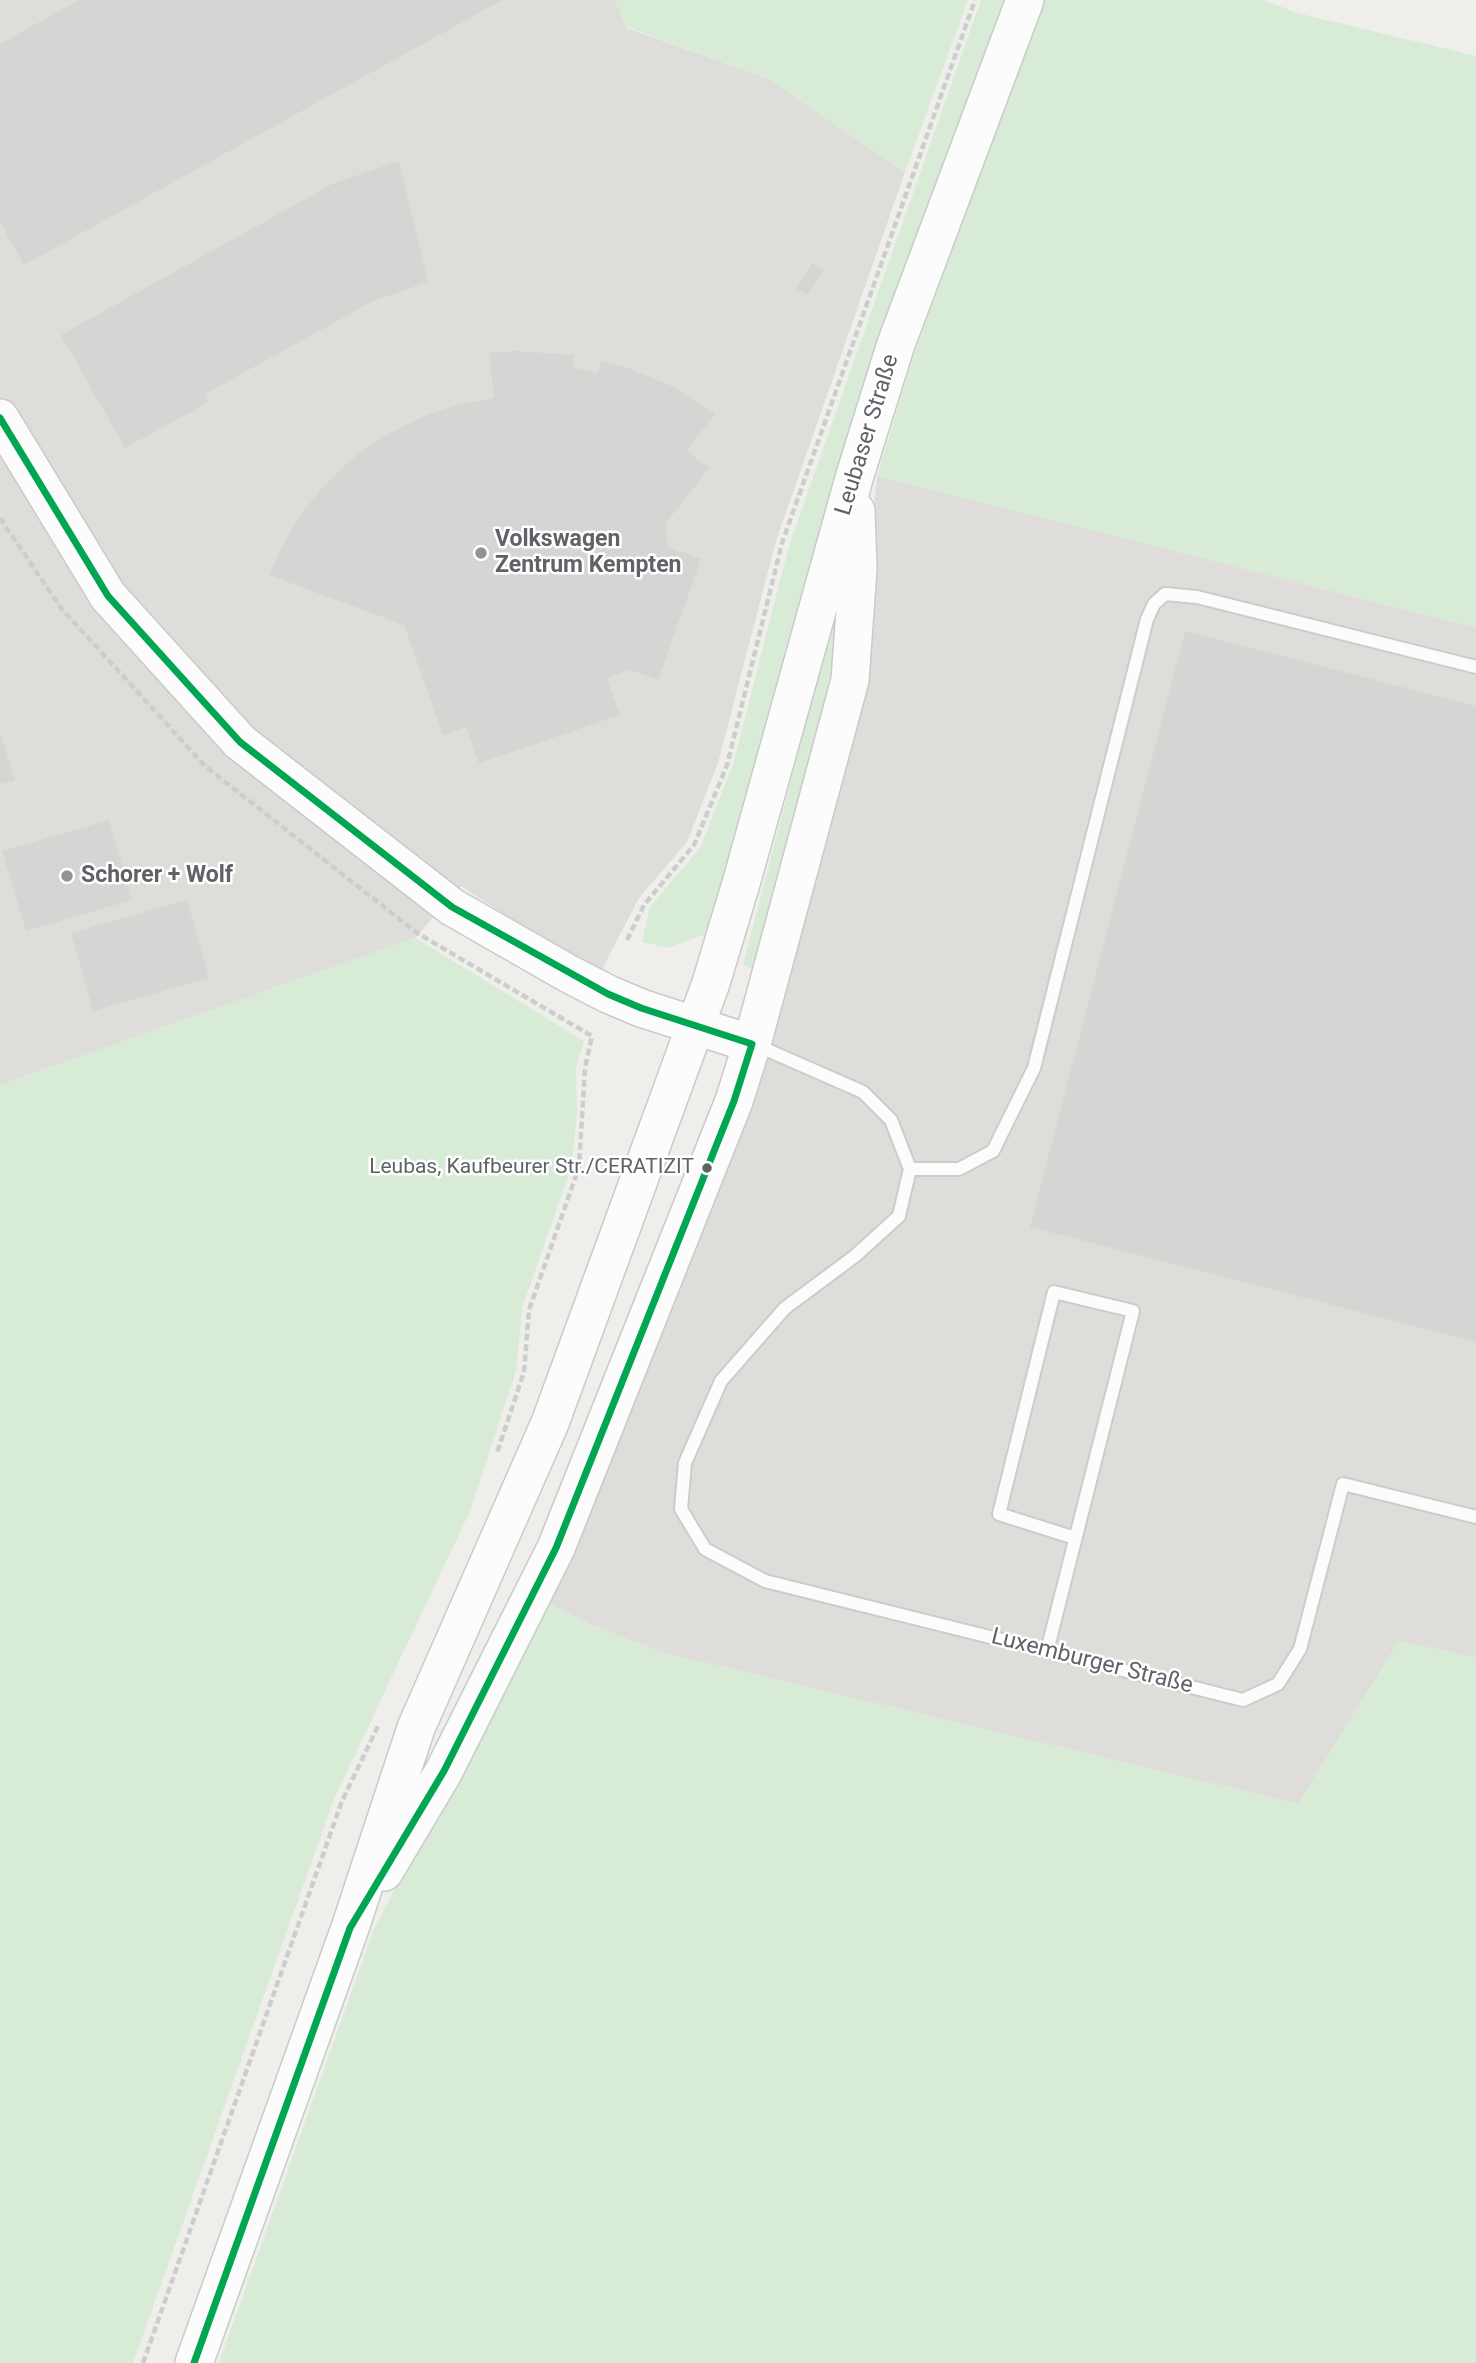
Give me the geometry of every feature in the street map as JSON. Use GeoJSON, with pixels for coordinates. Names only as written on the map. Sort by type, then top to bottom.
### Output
{"type":"FeatureCollection","features":[{"type":"Feature","properties":{"kind":"main road","name":"Leubaser Straße"},"geometry":{"type":"LineString","coordinates":[[350,1928],[415,1728],[550,1423],[711,983],[855,475],[896,344],[1025,0]]}},
{"type":"Feature","properties":{"kind":"main road"},"geometry":{"type":"LineString","coordinates":[[0,418],[108,596],[240,742],[452,907],[608,994],[641,1008],[752,1044]]}},
{"type":"Feature","properties":{"kind":"main road"},"geometry":{"type":"LineString","coordinates":[[194,2363],[350,1928],[444,1771],[556,1548],[734,1101],[752,1044],[850,680],[858,569],[855,475]]}},
{"type":"Feature","properties":{"kind":"lane"},"geometry":{"type":"LineString","coordinates":[[752,1044],[863,1092],[891,1120],[910,1169],[959,1169],[993,1151],[1034,1068],[1147,619],[1154,604],[1166,594],[1197,597],[1476,667]]}},
{"type":"Feature","properties":{"kind":"lane","name":"Luxemburger Straße"},"geometry":{"type":"LineString","coordinates":[[910,1169],[899,1216],[855,1255],[785,1308],[721,1381],[685,1463],[681,1510],[705,1549],[765,1581],[1243,1700],[1278,1684],[1300,1648],[1343,1484],[1476,1517]]}},
{"type":"Feature","properties":{"kind":"lane"},"geometry":{"type":"LineString","coordinates":[[1047,1651],[1133,1311],[1054,1292],[999,1514],[1075,1538]]}},
{"type":"Feature","properties":{"kind":"path"},"geometry":{"type":"LineString","coordinates":[[627,940],[644,905],[694,845],[727,765],[782,543],[975,0]]}},
{"type":"Feature","properties":{"kind":"path"},"geometry":{"type":"LineString","coordinates":[[494,1461],[523,1373],[529,1310],[579,1167],[585,1068],[592,1036]]}},
{"type":"Feature","properties":{"kind":"path"},"geometry":{"type":"LineString","coordinates":[[143,2363],[342,1801],[382,1717]]}},
{"type":"Feature","properties":{"kind":"shaded area"},"geometry":{"type":"Polygon","coordinates":[[[0,0],[615,0],[627,28],[767,78],[905,172],[776,541],[718,763],[687,842],[639,898],[601,971],[564,953],[461,886],[415,938],[0,1085],[0,0]]]}},
{"type":"Feature","properties":{"kind":"shaded area"},"geometry":{"type":"Polygon","coordinates":[[[877,476],[1476,627],[1476,1658],[1399,1641],[1298,1804],[664,1653],[589,1624],[550,1604],[759,1058],[868,565],[877,476]]]}},
{"type":"Feature","properties":{"kind":"green space"},"geometry":{"type":"Polygon","coordinates":[[[615,0],[968,0],[905,172],[767,78],[627,27],[615,0]]]}},
{"type":"Feature","properties":{"kind":"green space"},"geometry":{"type":"Polygon","coordinates":[[[981,0],[1007,0],[834,484],[706,934],[668,948],[642,942],[650,907],[700,848],[733,765],[789,546],[981,0]]]}},
{"type":"Feature","properties":{"kind":"green space"},"geometry":{"type":"Polygon","coordinates":[[[1045,0],[1264,0],[1297,13],[1476,56],[1476,627],[877,476],[916,349],[1045,0]]]}},
{"type":"Feature","properties":{"kind":"green space"},"geometry":{"type":"Polygon","coordinates":[[[840,593],[843,676],[761,972],[743,965],[840,593]]]}},
{"type":"Feature","properties":{"kind":"green space"},"geometry":{"type":"Polygon","coordinates":[[[415,938],[584,1041],[576,1068],[577,1114],[571,1168],[522,1308],[516,1371],[470,1511],[334,1799],[133,2363],[0,2363],[0,1085],[415,938]]]}},
{"type":"Feature","properties":{"kind":"green space"},"geometry":{"type":"Polygon","coordinates":[[[550,1604],[589,1624],[664,1653],[1298,1804],[1399,1641],[1476,1658],[1476,2363],[219,2363],[373,1932],[452,1777],[550,1604]]]}},
{"type":"Feature","properties":{"kind":"building"},"geometry":{"type":"Polygon","coordinates":[[[79,0],[502,0],[24,265],[0,222],[0,44],[79,0]]]}},
{"type":"Feature","properties":{"kind":"building"},"geometry":{"type":"Polygon","coordinates":[[[399,161],[428,282],[373,301],[205,394],[209,402],[125,448],[61,335],[334,183],[399,161]]]}},
{"type":"Feature","properties":{"kind":"building"},"geometry":{"type":"Polygon","coordinates":[[[812,263],[823,270],[807,295],[796,288],[812,263]]]}},
{"type":"Feature","properties":{"kind":"building","name":"Volkswagen Zentrum Kempten"},"geometry":{"type":"Polygon","coordinates":[[[517,351],[574,355],[572,367],[598,373],[601,360],[625,367],[672,386],[715,414],[686,451],[709,468],[666,523],[667,547],[701,559],[658,680],[630,670],[607,678],[620,715],[479,763],[466,727],[443,735],[404,625],[269,575],[300,516],[320,490],[344,466],[370,445],[429,414],[494,398],[489,353],[517,351]]]}},
{"type":"Feature","properties":{"kind":"building"},"geometry":{"type":"Polygon","coordinates":[[[1185,631],[1476,706],[1476,1342],[1030,1227],[1185,631]]]}},
{"type":"Feature","properties":{"kind":"building"},"geometry":{"type":"Polygon","coordinates":[[[0,732],[15,780],[0,784],[0,732]]]}},
{"type":"Feature","properties":{"kind":"building","name":"Schorer + Wolf"},"geometry":{"type":"Polygon","coordinates":[[[109,820],[132,900],[26,931],[2,851],[109,820]]]}},
{"type":"Feature","properties":{"kind":"building"},"geometry":{"type":"Polygon","coordinates":[[[187,900],[209,978],[93,1011],[71,933],[187,900]]]}},
{"type":"Feature","properties":{"kind":"transit line"},"geometry":{"type":"LineString","coordinates":[[0,418],[108,596],[240,742],[452,907],[608,994],[641,1008],[752,1044],[734,1101],[556,1548],[444,1771],[350,1928],[194,2363]]}},
{"type":"Feature","properties":{"kind":"place","name":"Volkswagen Zentrum Kempten"},"geometry":{"type":"Point","coordinates":[481,553]}},
{"type":"Feature","properties":{"kind":"place","name":"Schorer + Wolf"},"geometry":{"type":"Point","coordinates":[67,876]}},
{"type":"Feature","properties":{"kind":"place","name":"Leubas, Kaufbeurer Str./CERATIZIT"},"geometry":{"type":"Point","coordinates":[707,1168]}}]}
